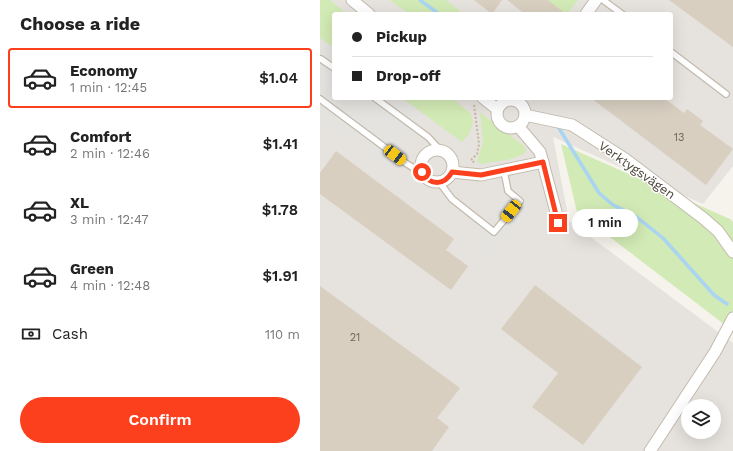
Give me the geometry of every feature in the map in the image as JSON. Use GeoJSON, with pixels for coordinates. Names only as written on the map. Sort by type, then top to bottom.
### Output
{"type":"FeatureCollection","features":[{"type":"Feature","properties":{"kind":"street"},"geometry":{"type":"LineString","coordinates":[[352,0],[367,12]]}},
{"type":"Feature","properties":{"kind":"street"},"geometry":{"type":"LineString","coordinates":[[587,12],[596,0]]}},
{"type":"Feature","properties":{"kind":"street"},"geometry":{"type":"LineString","coordinates":[[486,100],[497,109]]}},
{"type":"Feature","properties":{"kind":"street"},"geometry":{"type":"LineString","coordinates":[[506,100],[519,100],[523,107],[525,115],[524,119],[518,126],[508,128],[497,119],[497,109],[506,100]]}},
{"type":"Feature","properties":{"kind":"street","name":"Verktygsvägen"},"geometry":{"type":"LineString","coordinates":[[525,115],[572,125],[625,159],[703,218],[718,231],[733,252]]}},
{"type":"Feature","properties":{"kind":"street"},"geometry":{"type":"LineString","coordinates":[[518,126],[536,146],[543,162],[558,223]]}},
{"type":"Feature","properties":{"kind":"street"},"geometry":{"type":"LineString","coordinates":[[440,150],[451,158],[453,167],[449,177],[440,183],[429,181],[420,167],[423,157],[431,151],[440,150]]}},
{"type":"Feature","properties":{"kind":"street"},"geometry":{"type":"LineString","coordinates":[[452,172],[481,175],[543,162]]}},
{"type":"Feature","properties":{"kind":"street"},"geometry":{"type":"LineString","coordinates":[[650,451],[715,352],[733,318]]}},
{"type":"Feature","properties":{"kind":"lane"},"geometry":{"type":"LineString","coordinates":[[603,0],[619,12]]}},
{"type":"Feature","properties":{"kind":"lane"},"geometry":{"type":"LineString","coordinates":[[673,54],[726,94]]}},
{"type":"Feature","properties":{"kind":"lane"},"geometry":{"type":"LineString","coordinates":[[321,59],[332,67]]}},
{"type":"Feature","properties":{"kind":"lane"},"geometry":{"type":"LineString","coordinates":[[320,99],[407,164],[422,172]]}},
{"type":"Feature","properties":{"kind":"lane"},"geometry":{"type":"LineString","coordinates":[[378,100],[428,137],[440,150]]}},
{"type":"Feature","properties":{"kind":"lane"},"geometry":{"type":"LineString","coordinates":[[440,183],[452,199],[494,232],[520,201],[508,191],[504,171]]}},
{"type":"Feature","properties":{"kind":"path"},"geometry":{"type":"LineString","coordinates":[[471,160],[477,154],[479,144],[474,105]]}},
{"type":"Feature","properties":{"kind":"shaded area"},"geometry":{"type":"Polygon","coordinates":[[[320,0],[733,0],[733,166],[703,204],[553,137],[569,221],[733,343],[733,451],[320,451],[320,0]]]}},
{"type":"Feature","properties":{"kind":"shaded area"},"geometry":{"type":"Polygon","coordinates":[[[320,38],[332,47],[332,100],[405,100],[428,118],[388,169],[364,152],[370,143],[364,139],[358,147],[331,128],[320,141],[320,38]]]}},
{"type":"Feature","properties":{"kind":"shaded area"},"geometry":{"type":"Polygon","coordinates":[[[512,189],[534,206],[488,263],[467,246],[512,189]]]}},
{"type":"Feature","properties":{"kind":"green space"},"geometry":{"type":"Polygon","coordinates":[[[320,0],[330,0],[345,12],[332,12],[332,47],[320,38],[320,0]]]}},
{"type":"Feature","properties":{"kind":"green space"},"geometry":{"type":"Polygon","coordinates":[[[390,0],[446,0],[461,12],[406,12],[390,0]]]}},
{"type":"Feature","properties":{"kind":"green space"},"geometry":{"type":"Polygon","coordinates":[[[548,0],[578,0],[569,12],[556,12],[548,0]]]}},
{"type":"Feature","properties":{"kind":"green space"},"geometry":{"type":"Polygon","coordinates":[[[405,100],[454,100],[471,114],[473,123],[469,134],[462,142],[405,100]]]}},
{"type":"Feature","properties":{"kind":"green space"},"geometry":{"type":"Polygon","coordinates":[[[480,112],[524,146],[526,150],[524,154],[511,159],[481,164],[477,161],[483,142],[480,112]]]}},
{"type":"Feature","properties":{"kind":"green space"},"geometry":{"type":"Polygon","coordinates":[[[561,144],[730,219],[733,222],[733,331],[577,212],[561,144]]]}},
{"type":"Feature","properties":{"kind":"building"},"geometry":{"type":"Polygon","coordinates":[[[474,0],[502,0],[493,12],[489,12],[474,0]]]}},
{"type":"Feature","properties":{"kind":"building"},"geometry":{"type":"Polygon","coordinates":[[[507,0],[548,0],[563,12],[522,12],[507,0]]]}},
{"type":"Feature","properties":{"kind":"building"},"geometry":{"type":"Polygon","coordinates":[[[669,0],[733,0],[733,47],[669,0]]]}},
{"type":"Feature","properties":{"kind":"building"},"geometry":{"type":"Polygon","coordinates":[[[594,100],[667,100],[684,113],[687,109],[703,121],[700,125],[733,149],[706,185],[594,100]]]}},
{"type":"Feature","properties":{"kind":"building"},"geometry":{"type":"Polygon","coordinates":[[[336,151],[454,239],[446,250],[468,266],[451,290],[320,194],[320,173],[336,151]]]}},
{"type":"Feature","properties":{"kind":"building"},"geometry":{"type":"Polygon","coordinates":[[[535,285],[642,367],[583,445],[532,407],[558,373],[501,329],[535,285]]]}},
{"type":"Feature","properties":{"kind":"building"},"geometry":{"type":"Polygon","coordinates":[[[320,286],[460,388],[437,418],[449,427],[432,451],[320,451],[320,286]]]}},
{"type":"Feature","properties":{"kind":"waterway"},"geometry":{"type":"LineString","coordinates":[[420,0],[436,12]]}},
{"type":"Feature","properties":{"kind":"waterway"},"geometry":{"type":"LineString","coordinates":[[557,125],[599,193],[613,205],[634,215],[663,238],[714,295],[727,304]]}},
{"type":"Feature","properties":{"kind":"route"},"geometry":{"type":"LineString","coordinates":[[422,172],[429,181],[440,183],[449,177],[452,172],[481,175],[543,162],[558,223]]}}]}
